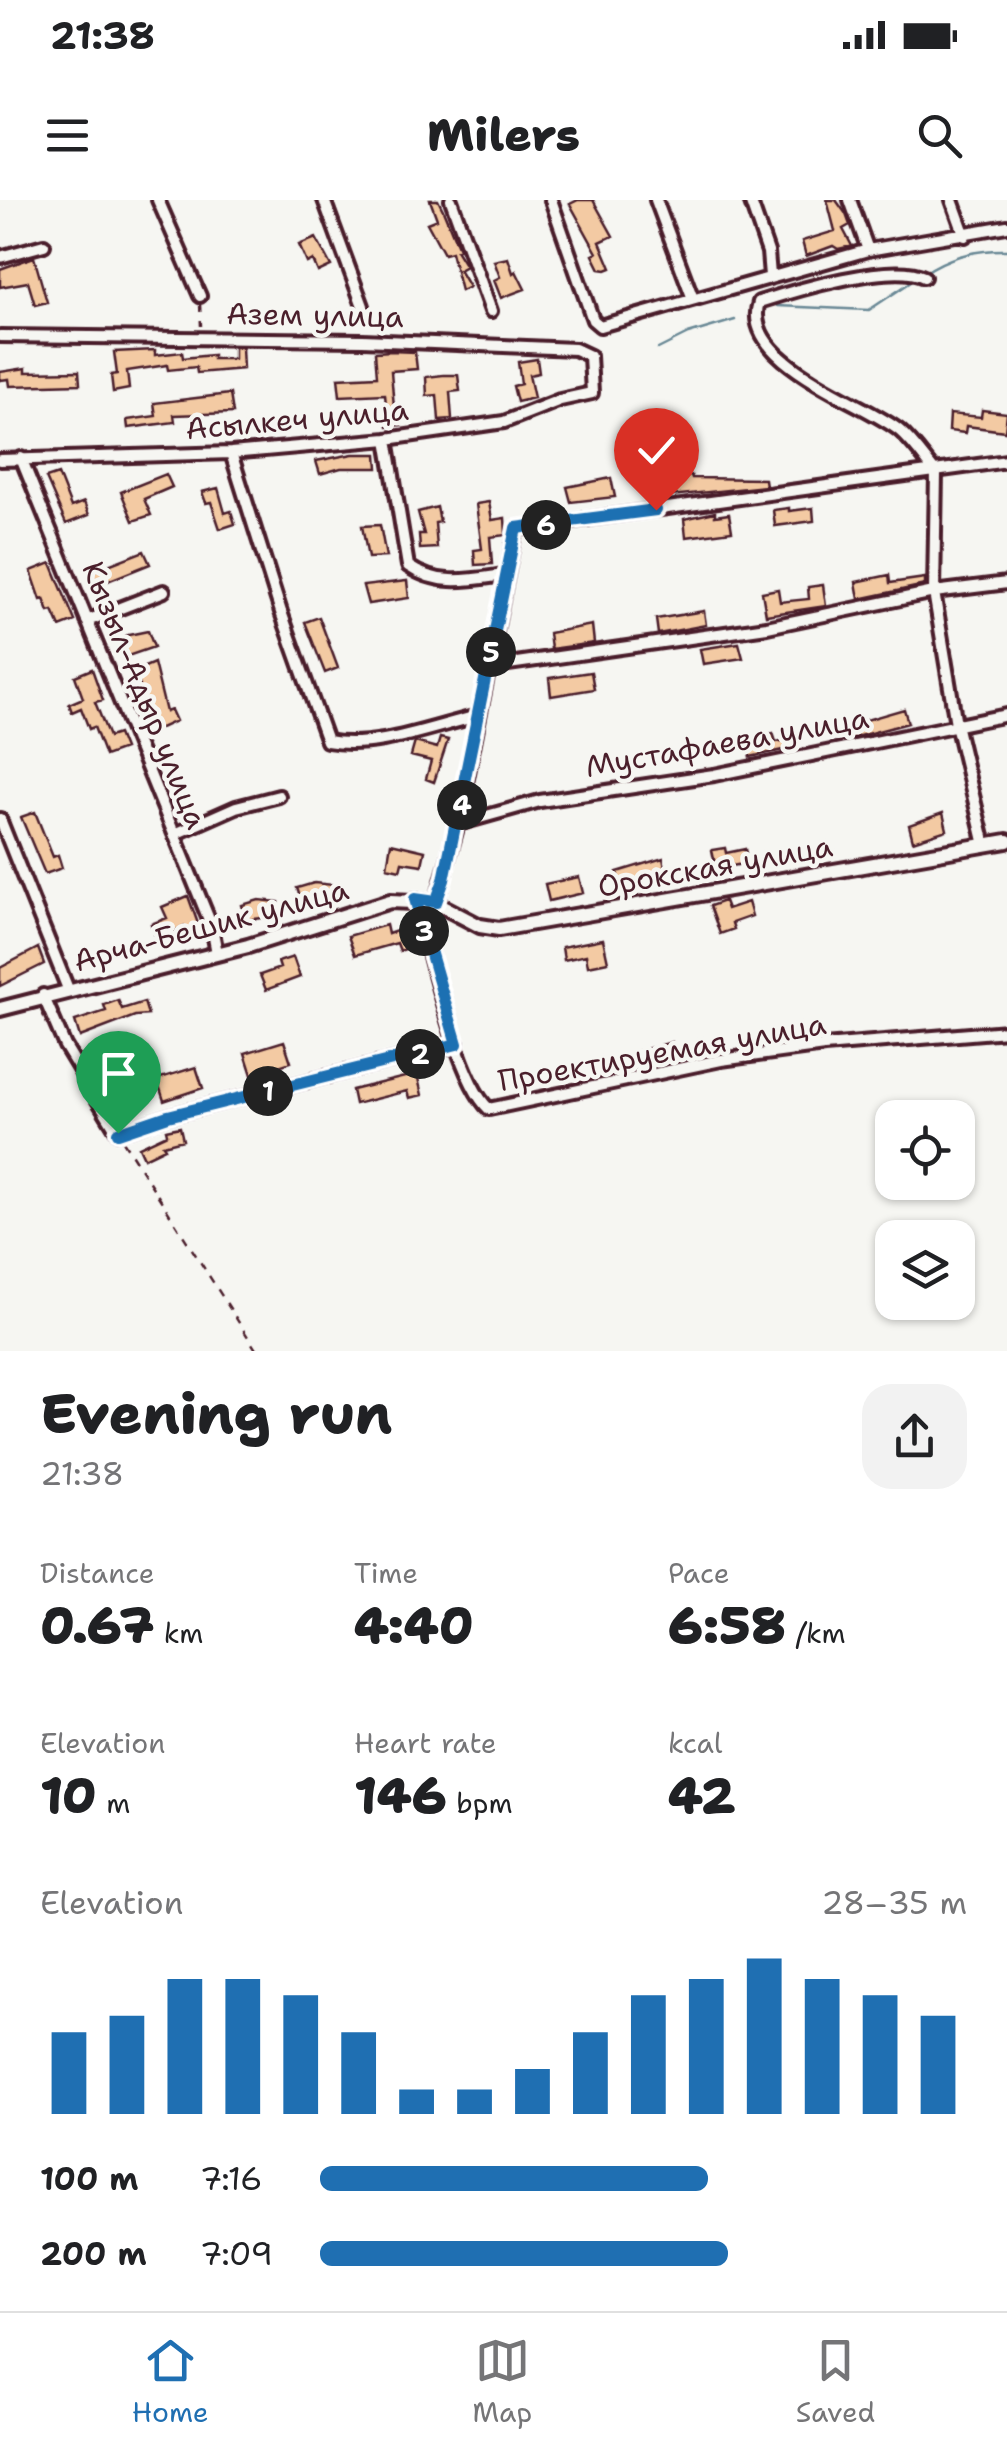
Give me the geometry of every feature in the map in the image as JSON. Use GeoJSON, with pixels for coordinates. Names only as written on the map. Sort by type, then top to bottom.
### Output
{"type":"FeatureCollection","features":[{"type":"Feature","properties":{"kind":"street"},"geometry":{"type":"LineString","coordinates":[[158,200],[200,296]]}},
{"type":"Feature","properties":{"kind":"street"},"geometry":{"type":"LineString","coordinates":[[324,200],[363,306]]}},
{"type":"Feature","properties":{"kind":"street"},"geometry":{"type":"LineString","coordinates":[[451,200],[491,311]]}},
{"type":"Feature","properties":{"kind":"street"},"geometry":{"type":"LineString","coordinates":[[551,200],[593,320],[604,326],[868,250],[1007,226]]}},
{"type":"Feature","properties":{"kind":"street"},"geometry":{"type":"LineString","coordinates":[[656,200],[693,299]]}},
{"type":"Feature","properties":{"kind":"street"},"geometry":{"type":"LineString","coordinates":[[750,200],[768,252],[770,276]]}},
{"type":"Feature","properties":{"kind":"street"},"geometry":{"type":"LineString","coordinates":[[850,200],[868,250]]}},
{"type":"Feature","properties":{"kind":"street"},"geometry":{"type":"LineString","coordinates":[[952,200],[965,236]]}},
{"type":"Feature","properties":{"kind":"street"},"geometry":{"type":"LineString","coordinates":[[0,257],[44,245]]}},
{"type":"Feature","properties":{"kind":"street"},"geometry":{"type":"LineString","coordinates":[[756,306],[780,296],[882,274],[915,273],[924,277]]}},
{"type":"Feature","properties":{"kind":"street"},"geometry":{"type":"LineString","coordinates":[[746,282],[770,352],[900,431],[936,473],[934,592],[956,724],[985,845]]}},
{"type":"Feature","properties":{"kind":"street","name":"Азем улица"},"geometry":{"type":"LineString","coordinates":[[0,336],[202,337],[575,349],[590,356],[592,393]]}},
{"type":"Feature","properties":{"kind":"street","name":"Асылкеч улица"},"geometry":{"type":"LineString","coordinates":[[0,460],[230,453],[388,439],[504,422],[560,400],[592,393]]}},
{"type":"Feature","properties":{"kind":"street"},"geometry":{"type":"LineString","coordinates":[[388,439],[408,566],[424,577],[454,582],[504,575]]}},
{"type":"Feature","properties":{"kind":"street"},"geometry":{"type":"LineString","coordinates":[[230,453],[280,612],[327,741],[348,745],[478,716]]}},
{"type":"Feature","properties":{"kind":"street","name":"Кызыл-Адыр улица"},"geometry":{"type":"LineString","coordinates":[[21,458],[212,927],[217,954]]}},
{"type":"Feature","properties":{"kind":"street"},"geometry":{"type":"LineString","coordinates":[[436,902],[458,824],[516,528],[936,473],[1007,460]]}},
{"type":"Feature","properties":{"kind":"street"},"geometry":{"type":"LineString","coordinates":[[488,667],[766,627],[934,592],[1007,583]]}},
{"type":"Feature","properties":{"kind":"street"},"geometry":{"type":"LineString","coordinates":[[88,621],[164,591]]}},
{"type":"Feature","properties":{"kind":"street","name":"Мустафаева улица"},"geometry":{"type":"LineString","coordinates":[[458,824],[540,801],[714,775],[1007,715]]}},
{"type":"Feature","properties":{"kind":"street"},"geometry":{"type":"LineString","coordinates":[[175,834],[236,807],[279,796]]}},
{"type":"Feature","properties":{"kind":"street"},"geometry":{"type":"LineString","coordinates":[[0,820],[5,846],[68,989]]}},
{"type":"Feature","properties":{"kind":"street","name":"Орокская улица"},"geometry":{"type":"LineString","coordinates":[[436,902],[480,926],[499,929],[1007,841]]}},
{"type":"Feature","properties":{"kind":"street","name":"Проектируемая улица"},"geometry":{"type":"LineString","coordinates":[[415,899],[457,1044],[478,1099],[490,1109],[721,1060],[824,1046],[1007,1030]]}},
{"type":"Feature","properties":{"kind":"street","name":"Арча-Бешик улица"},"geometry":{"type":"LineString","coordinates":[[0,1009],[217,954],[390,901],[436,902]]}},
{"type":"Feature","properties":{"kind":"street"},"geometry":{"type":"LineString","coordinates":[[42,996],[66,1046],[118,1133],[168,1116],[457,1044]]}},
{"type":"Feature","properties":{"kind":"path"},"geometry":{"type":"LineString","coordinates":[[200,296],[202,337]]}},
{"type":"Feature","properties":{"kind":"path"},"geometry":{"type":"LineString","coordinates":[[118,1133],[257,1351]]}},
{"type":"Feature","properties":{"kind":"building"},"geometry":{"type":"Polygon","coordinates":[[[430,200],[438,200],[466,266],[459,270],[469,287],[461,291],[451,252],[444,254],[427,223],[437,219],[430,200]]]}},
{"type":"Feature","properties":{"kind":"building"},"geometry":{"type":"Polygon","coordinates":[[[593,200],[613,236],[600,242],[611,268],[600,269],[593,255],[597,253],[570,204],[593,200]]]}},
{"type":"Feature","properties":{"kind":"building"},"geometry":{"type":"Polygon","coordinates":[[[827,200],[836,200],[846,214],[850,225],[843,229],[852,246],[833,246],[806,256],[802,241],[835,231],[827,200]]]}},
{"type":"Feature","properties":{"kind":"building"},"geometry":{"type":"Polygon","coordinates":[[[316,238],[331,266],[318,272],[313,260],[307,263],[299,245],[316,238]]]}},
{"type":"Feature","properties":{"kind":"building"},"geometry":{"type":"Polygon","coordinates":[[[34,257],[47,302],[35,305],[28,282],[0,287],[0,269],[34,257]]]}},
{"type":"Feature","properties":{"kind":"building"},"geometry":{"type":"Polygon","coordinates":[[[508,258],[525,289],[501,298],[494,280],[500,277],[494,261],[508,258]]]}},
{"type":"Feature","properties":{"kind":"building"},"geometry":{"type":"Polygon","coordinates":[[[234,347],[242,347],[243,369],[197,373],[196,367],[168,370],[167,365],[127,371],[129,389],[113,392],[111,375],[117,374],[114,352],[155,350],[155,355],[182,352],[183,358],[213,355],[213,359],[234,359],[234,347]]]}},
{"type":"Feature","properties":{"kind":"building"},"geometry":{"type":"Polygon","coordinates":[[[375,352],[415,352],[417,369],[391,371],[394,407],[399,407],[401,425],[388,426],[385,394],[340,396],[338,378],[377,376],[375,352]]]}},
{"type":"Feature","properties":{"kind":"building"},"geometry":{"type":"Polygon","coordinates":[[[537,359],[539,373],[529,375],[534,398],[517,402],[513,386],[521,384],[518,362],[537,359]]]}},
{"type":"Feature","properties":{"kind":"building"},"geometry":{"type":"Polygon","coordinates":[[[26,368],[26,372],[79,371],[80,384],[10,386],[9,379],[0,380],[0,372],[26,368]]]}},
{"type":"Feature","properties":{"kind":"building"},"geometry":{"type":"Polygon","coordinates":[[[458,375],[460,391],[450,392],[452,419],[439,420],[437,395],[427,396],[426,377],[458,375]]]}},
{"type":"Feature","properties":{"kind":"building"},"geometry":{"type":"Polygon","coordinates":[[[230,394],[233,413],[174,415],[175,422],[128,428],[127,420],[156,416],[154,403],[230,394]]]}},
{"type":"Feature","properties":{"kind":"building"},"geometry":{"type":"Polygon","coordinates":[[[982,410],[1007,413],[1005,431],[966,426],[965,433],[949,431],[950,414],[981,417],[982,410]]]}},
{"type":"Feature","properties":{"kind":"building"},"geometry":{"type":"Polygon","coordinates":[[[377,454],[378,468],[341,468],[320,474],[316,461],[377,454]]]}},
{"type":"Feature","properties":{"kind":"building"},"geometry":{"type":"Polygon","coordinates":[[[58,474],[71,507],[84,502],[89,515],[66,524],[46,478],[58,474]]]}},
{"type":"Feature","properties":{"kind":"building"},"geometry":{"type":"Polygon","coordinates":[[[166,474],[172,487],[144,499],[151,515],[133,521],[121,492],[166,474]]]}},
{"type":"Feature","properties":{"kind":"building"},"geometry":{"type":"Polygon","coordinates":[[[669,477],[765,479],[766,486],[671,496],[669,477]]]}},
{"type":"Feature","properties":{"kind":"building"},"geometry":{"type":"Polygon","coordinates":[[[611,478],[615,497],[571,502],[567,487],[611,478]]]}},
{"type":"Feature","properties":{"kind":"building"},"geometry":{"type":"Polygon","coordinates":[[[218,488],[225,513],[231,511],[235,524],[220,529],[211,502],[206,503],[202,492],[218,488]]]}},
{"type":"Feature","properties":{"kind":"building"},"geometry":{"type":"Polygon","coordinates":[[[489,502],[492,520],[505,518],[506,535],[490,537],[492,564],[475,565],[474,550],[482,549],[476,504],[489,502]]]}},
{"type":"Feature","properties":{"kind":"building"},"geometry":{"type":"Polygon","coordinates":[[[437,507],[437,548],[420,549],[419,534],[424,534],[418,512],[437,507]]]}},
{"type":"Feature","properties":{"kind":"building"},"geometry":{"type":"Polygon","coordinates":[[[813,508],[814,521],[775,526],[773,510],[813,508]]]}},
{"type":"Feature","properties":{"kind":"building"},"geometry":{"type":"Polygon","coordinates":[[[715,512],[715,516],[729,514],[732,531],[686,537],[684,519],[715,512]]]}},
{"type":"Feature","properties":{"kind":"building"},"geometry":{"type":"Polygon","coordinates":[[[380,525],[386,557],[368,558],[362,526],[380,525]]]}},
{"type":"Feature","properties":{"kind":"building"},"geometry":{"type":"Polygon","coordinates":[[[144,551],[150,564],[95,586],[90,572],[144,551]]]}},
{"type":"Feature","properties":{"kind":"building"},"geometry":{"type":"Polygon","coordinates":[[[51,563],[75,621],[60,627],[53,611],[49,612],[44,599],[41,600],[31,571],[51,563]]]}},
{"type":"Feature","properties":{"kind":"building"},"geometry":{"type":"Polygon","coordinates":[[[889,575],[890,583],[925,578],[925,585],[859,599],[856,582],[889,575]]]}},
{"type":"Feature","properties":{"kind":"building"},"geometry":{"type":"Polygon","coordinates":[[[407,581],[409,598],[368,604],[363,586],[407,581]]]}},
{"type":"Feature","properties":{"kind":"building"},"geometry":{"type":"Polygon","coordinates":[[[823,585],[826,606],[766,615],[762,592],[778,589],[780,602],[809,599],[808,587],[823,585]]]}},
{"type":"Feature","properties":{"kind":"building"},"geometry":{"type":"Polygon","coordinates":[[[704,611],[706,625],[658,634],[656,619],[704,611]]]}},
{"type":"Feature","properties":{"kind":"building"},"geometry":{"type":"Polygon","coordinates":[[[319,617],[338,668],[325,673],[305,622],[319,617]]]}},
{"type":"Feature","properties":{"kind":"building"},"geometry":{"type":"Polygon","coordinates":[[[592,625],[594,643],[551,649],[549,633],[592,625]]]}},
{"type":"Feature","properties":{"kind":"building"},"geometry":{"type":"Polygon","coordinates":[[[148,631],[154,647],[122,658],[114,638],[148,631]]]}},
{"type":"Feature","properties":{"kind":"building"},"geometry":{"type":"Polygon","coordinates":[[[739,643],[743,658],[703,664],[700,649],[739,643]]]}},
{"type":"Feature","properties":{"kind":"building"},"geometry":{"type":"Polygon","coordinates":[[[154,663],[166,712],[171,710],[176,721],[154,731],[135,671],[154,663]]]}},
{"type":"Feature","properties":{"kind":"building"},"geometry":{"type":"Polygon","coordinates":[[[92,669],[103,700],[95,702],[109,737],[118,734],[124,749],[105,756],[94,727],[89,729],[81,708],[72,712],[69,704],[83,698],[75,676],[92,669]]]}},
{"type":"Feature","properties":{"kind":"building"},"geometry":{"type":"Polygon","coordinates":[[[591,672],[594,689],[551,696],[549,678],[591,672]]]}},
{"type":"Feature","properties":{"kind":"building"},"geometry":{"type":"Polygon","coordinates":[[[904,709],[908,723],[848,739],[845,726],[904,709]]]}},
{"type":"Feature","properties":{"kind":"building"},"geometry":{"type":"Polygon","coordinates":[[[773,733],[776,742],[796,738],[798,747],[750,757],[746,742],[773,733]]]}},
{"type":"Feature","properties":{"kind":"building"},"geometry":{"type":"Polygon","coordinates":[[[440,738],[448,740],[434,782],[426,779],[431,761],[411,756],[415,742],[437,748],[440,738]]]}},
{"type":"Feature","properties":{"kind":"building"},"geometry":{"type":"Polygon","coordinates":[[[35,812],[53,857],[58,855],[62,868],[45,874],[21,817],[35,812]]]}},
{"type":"Feature","properties":{"kind":"building"},"geometry":{"type":"Polygon","coordinates":[[[943,813],[947,830],[913,841],[909,825],[943,813]]]}},
{"type":"Feature","properties":{"kind":"building"},"geometry":{"type":"Polygon","coordinates":[[[391,843],[425,851],[422,865],[402,862],[400,870],[387,867],[391,843]]]}},
{"type":"Feature","properties":{"kind":"building"},"geometry":{"type":"Polygon","coordinates":[[[725,848],[726,853],[745,849],[748,863],[716,869],[712,850],[725,848]]]}},
{"type":"Feature","properties":{"kind":"building"},"geometry":{"type":"Polygon","coordinates":[[[663,858],[667,877],[621,889],[617,872],[663,858]]]}},
{"type":"Feature","properties":{"kind":"building"},"geometry":{"type":"Polygon","coordinates":[[[579,877],[583,893],[549,901],[545,884],[579,877]]]}},
{"type":"Feature","properties":{"kind":"building"},"geometry":{"type":"Polygon","coordinates":[[[314,883],[334,885],[333,899],[302,903],[297,888],[314,883]]]}},
{"type":"Feature","properties":{"kind":"building"},"geometry":{"type":"Polygon","coordinates":[[[188,896],[201,932],[188,937],[184,926],[157,941],[151,924],[167,918],[162,907],[188,896]]]}},
{"type":"Feature","properties":{"kind":"building"},"geometry":{"type":"Polygon","coordinates":[[[259,900],[279,902],[278,916],[246,920],[242,905],[259,900]]]}},
{"type":"Feature","properties":{"kind":"building"},"geometry":{"type":"Polygon","coordinates":[[[724,901],[727,909],[748,902],[752,916],[732,923],[734,929],[720,934],[710,906],[724,901]]]}},
{"type":"Feature","properties":{"kind":"building"},"geometry":{"type":"Polygon","coordinates":[[[386,925],[388,934],[408,927],[414,946],[400,951],[397,943],[355,955],[348,936],[386,925]]]}},
{"type":"Feature","properties":{"kind":"building"},"geometry":{"type":"Polygon","coordinates":[[[603,939],[608,962],[588,966],[586,955],[564,960],[562,947],[603,939]]]}},
{"type":"Feature","properties":{"kind":"building"},"geometry":{"type":"Polygon","coordinates":[[[38,948],[44,964],[0,986],[0,968],[38,948]]]}},
{"type":"Feature","properties":{"kind":"building"},"geometry":{"type":"Polygon","coordinates":[[[293,957],[300,977],[266,990],[260,975],[280,968],[278,962],[293,957]]]}},
{"type":"Feature","properties":{"kind":"building"},"geometry":{"type":"Polygon","coordinates":[[[118,1000],[122,1009],[144,1002],[148,1015],[135,1016],[80,1037],[75,1021],[106,1011],[104,1005],[118,1000]]]}},
{"type":"Feature","properties":{"kind":"building"},"geometry":{"type":"Polygon","coordinates":[[[284,1041],[291,1062],[252,1075],[245,1053],[284,1041]]]}},
{"type":"Feature","properties":{"kind":"building"},"geometry":{"type":"Polygon","coordinates":[[[672,1042],[676,1059],[639,1066],[635,1052],[672,1042]]]}},
{"type":"Feature","properties":{"kind":"building"},"geometry":{"type":"Polygon","coordinates":[[[196,1067],[203,1088],[164,1101],[157,1079],[196,1067]]]}},
{"type":"Feature","properties":{"kind":"building"},"geometry":{"type":"Polygon","coordinates":[[[417,1074],[422,1095],[409,1098],[407,1091],[355,1104],[352,1090],[417,1074]]]}},
{"type":"Feature","properties":{"kind":"building"},"geometry":{"type":"Polygon","coordinates":[[[180,1127],[183,1140],[163,1145],[165,1148],[144,1158],[139,1147],[167,1134],[166,1130],[180,1127]]]}},
{"type":"Feature","properties":{"kind":"waterway"},"geometry":{"type":"LineString","coordinates":[[924,273],[963,255],[1007,250]]}},
{"type":"Feature","properties":{"kind":"waterway"},"geometry":{"type":"LineString","coordinates":[[777,306],[869,310],[917,278]]}},
{"type":"Feature","properties":{"kind":"waterway"},"geometry":{"type":"LineString","coordinates":[[658,349],[688,334],[735,320]]}},
{"type":"Feature","properties":{"kind":"route"},"geometry":{"type":"LineString","coordinates":[[118,1133],[168,1116],[457,1044],[415,899],[436,902],[444,880],[516,528],[656,510]]}}]}
